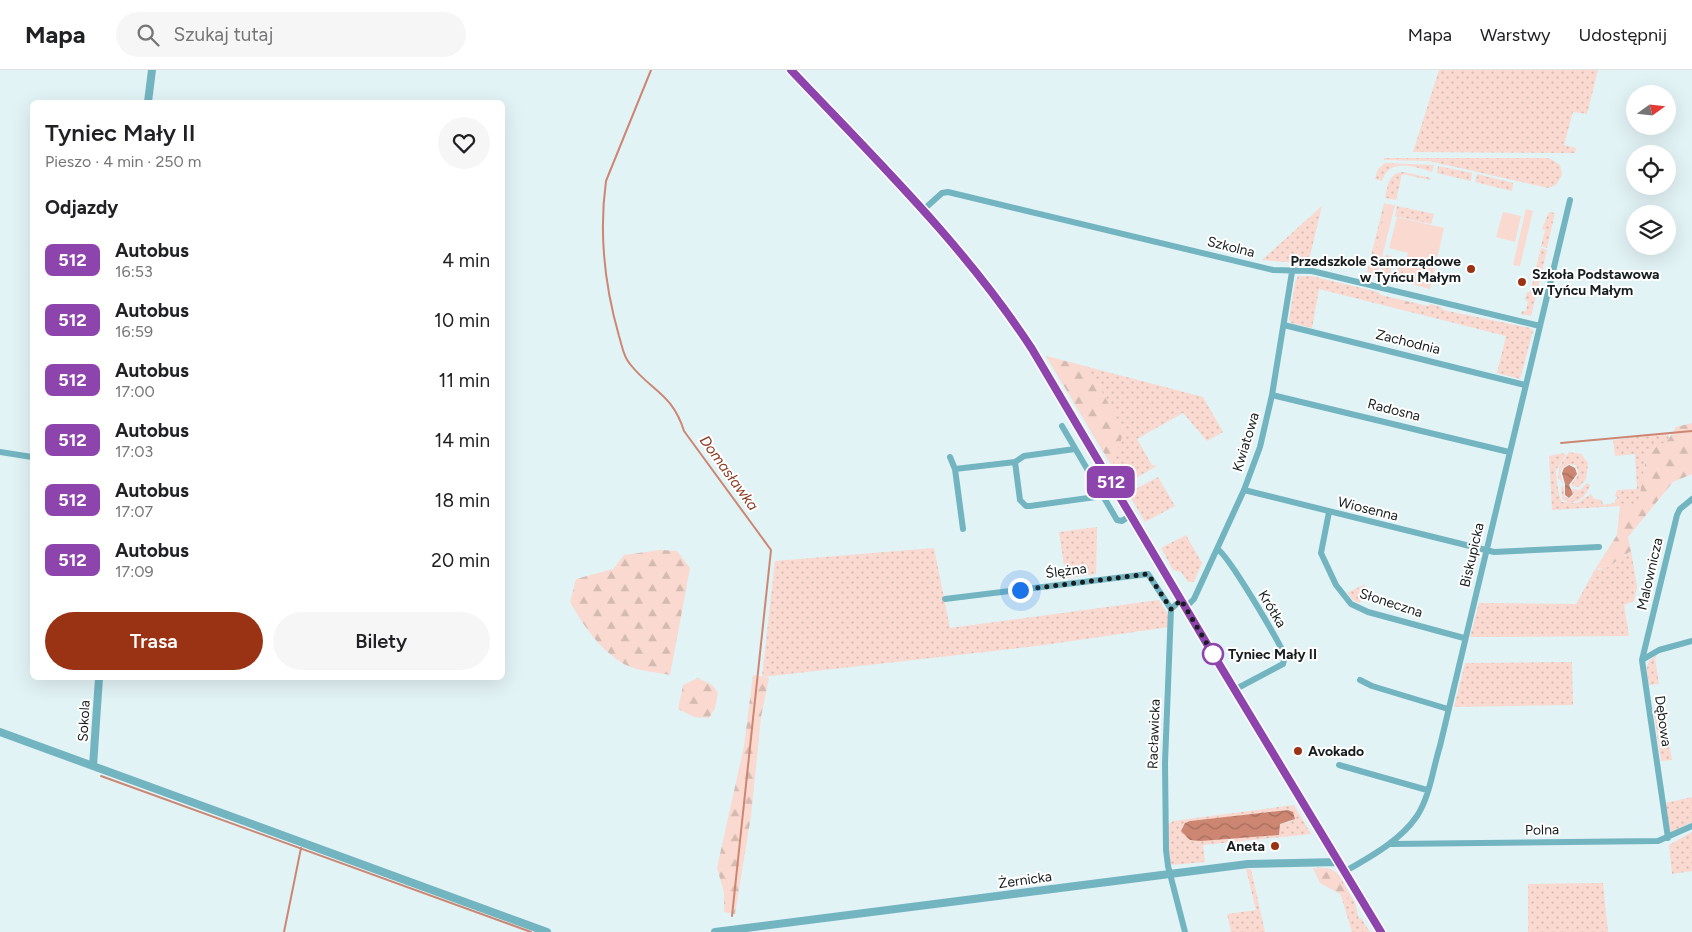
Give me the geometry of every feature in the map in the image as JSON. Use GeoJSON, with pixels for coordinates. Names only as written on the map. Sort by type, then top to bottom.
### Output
{"type":"FeatureCollection","features":[{"type":"Feature","properties":{"kind":"street"},"geometry":{"type":"LineString","coordinates":[[148,100],[152,70]]}},
{"type":"Feature","properties":{"kind":"street"},"geometry":{"type":"LineString","coordinates":[[791,70],[922,211],[1003,304],[1032,349],[1234,690],[1381,932]]}},
{"type":"Feature","properties":{"kind":"street","name":"Szkolna"},"geometry":{"type":"LineString","coordinates":[[922,211],[942,194],[948,192],[1273,270],[1292,272],[1312,271],[1540,326]]}},
{"type":"Feature","properties":{"kind":"street","name":"Biskupicka"},"geometry":{"type":"LineString","coordinates":[[1344,872],[1390,844],[1417,816],[1427,790],[1570,200]]}},
{"type":"Feature","properties":{"kind":"street","name":"Kwiatowa"},"geometry":{"type":"LineString","coordinates":[[1184,603],[1194,599],[1244,490],[1260,448],[1272,394],[1292,272]]}},
{"type":"Feature","properties":{"kind":"street","name":"Zachodnia"},"geometry":{"type":"LineString","coordinates":[[1284,325],[1525,384]]}},
{"type":"Feature","properties":{"kind":"street","name":"Radosna"},"geometry":{"type":"LineString","coordinates":[[1272,394],[1509,452]]}},
{"type":"Feature","properties":{"kind":"street"},"geometry":{"type":"LineString","coordinates":[[1062,426],[1117,520],[1122,521],[1131,515]]}},
{"type":"Feature","properties":{"kind":"street"},"geometry":{"type":"LineString","coordinates":[[955,469],[1015,462],[1024,456],[1075,449]]}},
{"type":"Feature","properties":{"kind":"street"},"geometry":{"type":"LineString","coordinates":[[0,452],[30,456]]}},
{"type":"Feature","properties":{"kind":"street"},"geometry":{"type":"LineString","coordinates":[[950,457],[955,469],[963,528]]}},
{"type":"Feature","properties":{"kind":"street"},"geometry":{"type":"LineString","coordinates":[[1015,462],[1020,500],[1026,506],[1103,496]]}},
{"type":"Feature","properties":{"kind":"street","name":"Wiosenna"},"geometry":{"type":"LineString","coordinates":[[1244,490],[1486,551],[1599,547]]}},
{"type":"Feature","properties":{"kind":"street","name":"Malownicza"},"geometry":{"type":"LineString","coordinates":[[1642,660],[1677,515],[1680,509],[1692,499]]}},
{"type":"Feature","properties":{"kind":"street","name":"Słoneczna"},"geometry":{"type":"LineString","coordinates":[[1330,512],[1320,553],[1336,585],[1351,604],[1368,612],[1464,638]]}},
{"type":"Feature","properties":{"kind":"street","name":"Krótka"},"geometry":{"type":"LineString","coordinates":[[1217,549],[1221,551],[1234,570],[1285,656],[1283,664],[1234,690]]}},
{"type":"Feature","properties":{"kind":"street","name":"Ślężna"},"geometry":{"type":"LineString","coordinates":[[945,599],[1148,574],[1171,609]]}},
{"type":"Feature","properties":{"kind":"street"},"geometry":{"type":"LineString","coordinates":[[1171,609],[1184,603]]}},
{"type":"Feature","properties":{"kind":"street","name":"Racławicka"},"geometry":{"type":"LineString","coordinates":[[1171,609],[1165,763],[1166,850],[1168,866],[1185,932]]}},
{"type":"Feature","properties":{"kind":"street"},"geometry":{"type":"LineString","coordinates":[[1642,660],[1659,650],[1692,642]]}},
{"type":"Feature","properties":{"kind":"street","name":"Dębowa"},"geometry":{"type":"LineString","coordinates":[[1642,660],[1668,838]]}},
{"type":"Feature","properties":{"kind":"street","name":"Sokola"},"geometry":{"type":"LineString","coordinates":[[93,766],[99,680]]}},
{"type":"Feature","properties":{"kind":"street"},"geometry":{"type":"LineString","coordinates":[[1360,680],[1372,686],[1448,709]]}},
{"type":"Feature","properties":{"kind":"street"},"geometry":{"type":"LineString","coordinates":[[0,732],[547,932]]}},
{"type":"Feature","properties":{"kind":"street"},"geometry":{"type":"LineString","coordinates":[[1339,765],[1427,790]]}},
{"type":"Feature","properties":{"kind":"street","name":"Polna"},"geometry":{"type":"LineString","coordinates":[[1390,844],[1658,841],[1692,826]]}},
{"type":"Feature","properties":{"kind":"street","name":"Żernicka"},"geometry":{"type":"LineString","coordinates":[[715,932],[1171,873],[1274,862],[1339,862]]}},
{"type":"Feature","properties":{"kind":"green space"},"geometry":{"type":"Polygon","coordinates":[[[1439,70],[1598,70],[1587,114],[1573,112],[1564,145],[1576,148],[1575,153],[1413,152],[1439,70]]]}},
{"type":"Feature","properties":{"kind":"green space"},"geometry":{"type":"Polygon","coordinates":[[[1384,158],[1549,158],[1560,165],[1562,175],[1556,185],[1548,188],[1429,161],[1384,160],[1384,158]]]}},
{"type":"Feature","properties":{"kind":"green space"},"geometry":{"type":"Polygon","coordinates":[[[1385,163],[1434,165],[1432,172],[1411,166],[1397,166],[1386,174],[1382,181],[1375,179],[1378,169],[1385,163]]]}},
{"type":"Feature","properties":{"kind":"green space"},"geometry":{"type":"Polygon","coordinates":[[[1438,166],[1472,173],[1471,181],[1437,173],[1438,166]]]}},
{"type":"Feature","properties":{"kind":"green space"},"geometry":{"type":"Polygon","coordinates":[[[1403,172],[1431,178],[1430,180],[1402,174],[1396,200],[1385,198],[1388,185],[1394,175],[1403,172]]]}},
{"type":"Feature","properties":{"kind":"green space"},"geometry":{"type":"Polygon","coordinates":[[[1477,174],[1513,183],[1512,191],[1475,182],[1477,174]]]}},
{"type":"Feature","properties":{"kind":"green space"},"geometry":{"type":"Polygon","coordinates":[[[1384,203],[1387,204],[1371,273],[1367,272],[1384,203]]]}},
{"type":"Feature","properties":{"kind":"green space"},"geometry":{"type":"Polygon","coordinates":[[[1387,204],[1395,205],[1377,277],[1370,276],[1387,204]]]}},
{"type":"Feature","properties":{"kind":"green space"},"geometry":{"type":"Polygon","coordinates":[[[1322,206],[1308,264],[1262,260],[1322,206]]]}},
{"type":"Feature","properties":{"kind":"green space"},"geometry":{"type":"Polygon","coordinates":[[[1397,206],[1434,214],[1431,224],[1395,216],[1397,206]]]}},
{"type":"Feature","properties":{"kind":"green space"},"geometry":{"type":"Polygon","coordinates":[[[1526,209],[1533,211],[1520,266],[1513,265],[1526,209]]]}},
{"type":"Feature","properties":{"kind":"green space"},"geometry":{"type":"Polygon","coordinates":[[[1503,212],[1521,216],[1515,242],[1496,237],[1503,212]]]}},
{"type":"Feature","properties":{"kind":"green space"},"geometry":{"type":"Polygon","coordinates":[[[1549,212],[1555,213],[1547,248],[1541,246],[1545,230],[1542,229],[1549,212]]]}},
{"type":"Feature","properties":{"kind":"green space"},"geometry":{"type":"Polygon","coordinates":[[[1397,217],[1444,228],[1430,289],[1401,281],[1408,253],[1389,248],[1397,217]]]}},
{"type":"Feature","properties":{"kind":"green space"},"geometry":{"type":"Polygon","coordinates":[[[1541,248],[1547,250],[1531,316],[1521,314],[1522,311],[1526,311],[1528,301],[1525,300],[1527,292],[1530,292],[1534,278],[1531,276],[1533,268],[1536,268],[1541,248]]]}},
{"type":"Feature","properties":{"kind":"green space"},"geometry":{"type":"Polygon","coordinates":[[[1386,254],[1392,257],[1390,276],[1395,277],[1402,258],[1406,259],[1401,281],[1380,276],[1386,254]]]}},
{"type":"Feature","properties":{"kind":"green space"},"geometry":{"type":"Polygon","coordinates":[[[1298,276],[1311,276],[1428,306],[1431,304],[1441,307],[1443,310],[1530,328],[1533,331],[1520,379],[1497,373],[1506,336],[1319,289],[1312,328],[1291,323],[1289,319],[1295,283],[1298,276]]]}},
{"type":"Feature","properties":{"kind":"green space"},"geometry":{"type":"Polygon","coordinates":[[[1394,298],[1409,302],[1412,312],[1388,306],[1394,298]]]}},
{"type":"Feature","properties":{"kind":"green space"},"geometry":{"type":"Polygon","coordinates":[[[1046,356],[1203,397],[1223,432],[1207,441],[1183,413],[1137,439],[1152,465],[1157,466],[1123,485],[1046,356]]]}},
{"type":"Feature","properties":{"kind":"green space"},"geometry":{"type":"Polygon","coordinates":[[[1046,356],[1088,367],[1124,431],[1112,466],[1046,356]]]}},
{"type":"Feature","properties":{"kind":"green space"},"geometry":{"type":"Polygon","coordinates":[[[1692,423],[1692,474],[1673,482],[1628,537],[1631,551],[1605,569],[1596,568],[1617,535],[1620,505],[1638,505],[1647,453],[1668,440],[1676,427],[1692,423]]]}},
{"type":"Feature","properties":{"kind":"green space"},"geometry":{"type":"Polygon","coordinates":[[[1668,433],[1669,440],[1647,453],[1638,505],[1552,510],[1549,456],[1563,453],[1566,455],[1556,470],[1558,491],[1562,502],[1577,503],[1591,494],[1594,499],[1602,500],[1603,505],[1615,503],[1615,499],[1618,498],[1615,496],[1617,490],[1637,489],[1635,454],[1615,456],[1613,440],[1668,433]]]}},
{"type":"Feature","properties":{"kind":"green space"},"geometry":{"type":"Polygon","coordinates":[[[1569,452],[1581,454],[1588,463],[1586,479],[1579,487],[1571,486],[1578,474],[1575,465],[1569,464],[1562,468],[1560,473],[1563,483],[1558,478],[1559,467],[1569,452]]]}},
{"type":"Feature","properties":{"kind":"green space"},"geometry":{"type":"Polygon","coordinates":[[[1158,477],[1175,506],[1145,522],[1128,493],[1158,477]]]}},
{"type":"Feature","properties":{"kind":"green space"},"geometry":{"type":"Polygon","coordinates":[[[1587,483],[1590,485],[1586,494],[1579,500],[1571,502],[1562,499],[1561,486],[1564,487],[1564,496],[1569,499],[1574,495],[1571,489],[1580,490],[1587,483]]]}},
{"type":"Feature","properties":{"kind":"green space"},"geometry":{"type":"Polygon","coordinates":[[[1097,527],[1096,574],[1066,578],[1059,532],[1097,527]]]}},
{"type":"Feature","properties":{"kind":"green space"},"geometry":{"type":"Polygon","coordinates":[[[1186,535],[1202,563],[1194,582],[1188,582],[1181,572],[1173,570],[1161,548],[1186,535]]]}},
{"type":"Feature","properties":{"kind":"green space"},"geometry":{"type":"Polygon","coordinates":[[[934,548],[950,628],[1159,600],[1169,616],[1169,627],[1037,646],[762,677],[775,561],[934,548]]]}},
{"type":"Feature","properties":{"kind":"green space"},"geometry":{"type":"Polygon","coordinates":[[[660,550],[677,551],[690,568],[670,675],[634,668],[615,658],[593,636],[570,602],[576,579],[613,569],[624,555],[660,550]]]}},
{"type":"Feature","properties":{"kind":"green space"},"geometry":{"type":"Polygon","coordinates":[[[1631,551],[1637,586],[1634,601],[1624,605],[1629,636],[1470,637],[1479,603],[1576,604],[1596,568],[1599,570],[1610,565],[1631,551]]]}},
{"type":"Feature","properties":{"kind":"green space"},"geometry":{"type":"Polygon","coordinates":[[[1365,584],[1360,603],[1354,601],[1347,593],[1365,584]]]}},
{"type":"Feature","properties":{"kind":"green space"},"geometry":{"type":"Polygon","coordinates":[[[1657,655],[1655,659],[1659,684],[1649,685],[1648,664],[1657,655]]]}},
{"type":"Feature","properties":{"kind":"green space"},"geometry":{"type":"Polygon","coordinates":[[[1572,662],[1573,705],[1454,707],[1465,663],[1572,662]]]}},
{"type":"Feature","properties":{"kind":"green space"},"geometry":{"type":"Polygon","coordinates":[[[753,675],[769,678],[761,717],[751,816],[735,914],[724,912],[724,892],[717,868],[744,746],[753,675]]]}},
{"type":"Feature","properties":{"kind":"green space"},"geometry":{"type":"Polygon","coordinates":[[[698,678],[712,685],[718,693],[715,708],[709,718],[694,717],[678,709],[683,685],[698,678]]]}},
{"type":"Feature","properties":{"kind":"green space"},"geometry":{"type":"Polygon","coordinates":[[[1653,708],[1663,708],[1672,760],[1661,761],[1653,708]]]}},
{"type":"Feature","properties":{"kind":"green space"},"geometry":{"type":"Polygon","coordinates":[[[1692,797],[1692,822],[1670,833],[1665,803],[1692,797]]]}},
{"type":"Feature","properties":{"kind":"green space"},"geometry":{"type":"Polygon","coordinates":[[[1294,805],[1311,834],[1203,845],[1205,862],[1171,865],[1167,825],[1173,821],[1294,805]],[[1288,810],[1185,823],[1279,829],[1280,824],[1292,821],[1293,812],[1288,810]]]}},
{"type":"Feature","properties":{"kind":"green space"},"geometry":{"type":"Polygon","coordinates":[[[1692,832],[1692,871],[1672,874],[1669,845],[1692,832]]]}},
{"type":"Feature","properties":{"kind":"green space"},"geometry":{"type":"Polygon","coordinates":[[[1317,867],[1330,869],[1339,875],[1355,903],[1359,919],[1361,918],[1370,932],[1352,932],[1335,876],[1317,867]]]}},
{"type":"Feature","properties":{"kind":"green space"},"geometry":{"type":"Polygon","coordinates":[[[1313,868],[1330,869],[1337,873],[1349,899],[1320,883],[1313,868]]]}},
{"type":"Feature","properties":{"kind":"green space"},"geometry":{"type":"Polygon","coordinates":[[[1246,869],[1251,869],[1265,932],[1231,932],[1227,914],[1256,910],[1246,869]]]}},
{"type":"Feature","properties":{"kind":"green space"},"geometry":{"type":"Polygon","coordinates":[[[1603,883],[1608,932],[1528,932],[1528,884],[1603,883]]]}},
{"type":"Feature","properties":{"kind":"water"},"geometry":{"type":"Polygon","coordinates":[[[1569,465],[1575,468],[1577,474],[1569,485],[1573,494],[1569,498],[1565,495],[1562,473],[1564,468],[1569,465]]]}},
{"type":"Feature","properties":{"kind":"water"},"geometry":{"type":"Polygon","coordinates":[[[1288,810],[1293,812],[1295,819],[1280,824],[1279,835],[1201,841],[1190,840],[1181,831],[1185,823],[1190,821],[1288,810]]]}},
{"type":"Feature","properties":{"kind":"waterway","name":"Domasławka"},"geometry":{"type":"LineString","coordinates":[[651,70],[606,181],[603,240],[607,279],[614,317],[628,361],[667,400],[679,418],[684,431],[771,550],[732,916]]}},
{"type":"Feature","properties":{"kind":"waterway"},"geometry":{"type":"LineString","coordinates":[[1561,443],[1692,431]]}},
{"type":"Feature","properties":{"kind":"waterway"},"geometry":{"type":"LineString","coordinates":[[101,776],[531,932]]}},
{"type":"Feature","properties":{"kind":"waterway"},"geometry":{"type":"LineString","coordinates":[[284,932],[301,848]]}},
{"type":"Feature","properties":{"kind":"bus line","name":"512"},"geometry":{"type":"LineString","coordinates":[[791,70],[922,211],[1003,304],[1032,349],[1381,932]]}},
{"type":"Feature","properties":{"kind":"place","name":"Przedszkole Samorządowe w Tyńcu Małym"},"geometry":{"type":"Point","coordinates":[1471,269]}},
{"type":"Feature","properties":{"kind":"place","name":"Szkoła Podstawowa w Tyńcu Małym"},"geometry":{"type":"Point","coordinates":[1522,282]}},
{"type":"Feature","properties":{"kind":"place","name":"Tyniec Mały II"},"geometry":{"type":"Point","coordinates":[1213,654]}},
{"type":"Feature","properties":{"kind":"place","name":"Avokado"},"geometry":{"type":"Point","coordinates":[1298,751]}},
{"type":"Feature","properties":{"kind":"place","name":"Aneta"},"geometry":{"type":"Point","coordinates":[1275,846]}},
{"type":"Feature","properties":{"kind":"route"},"geometry":{"type":"LineString","coordinates":[[1020,590],[1148,574],[1171,609],[1172,606],[1181,600],[1213,654]]}}]}
